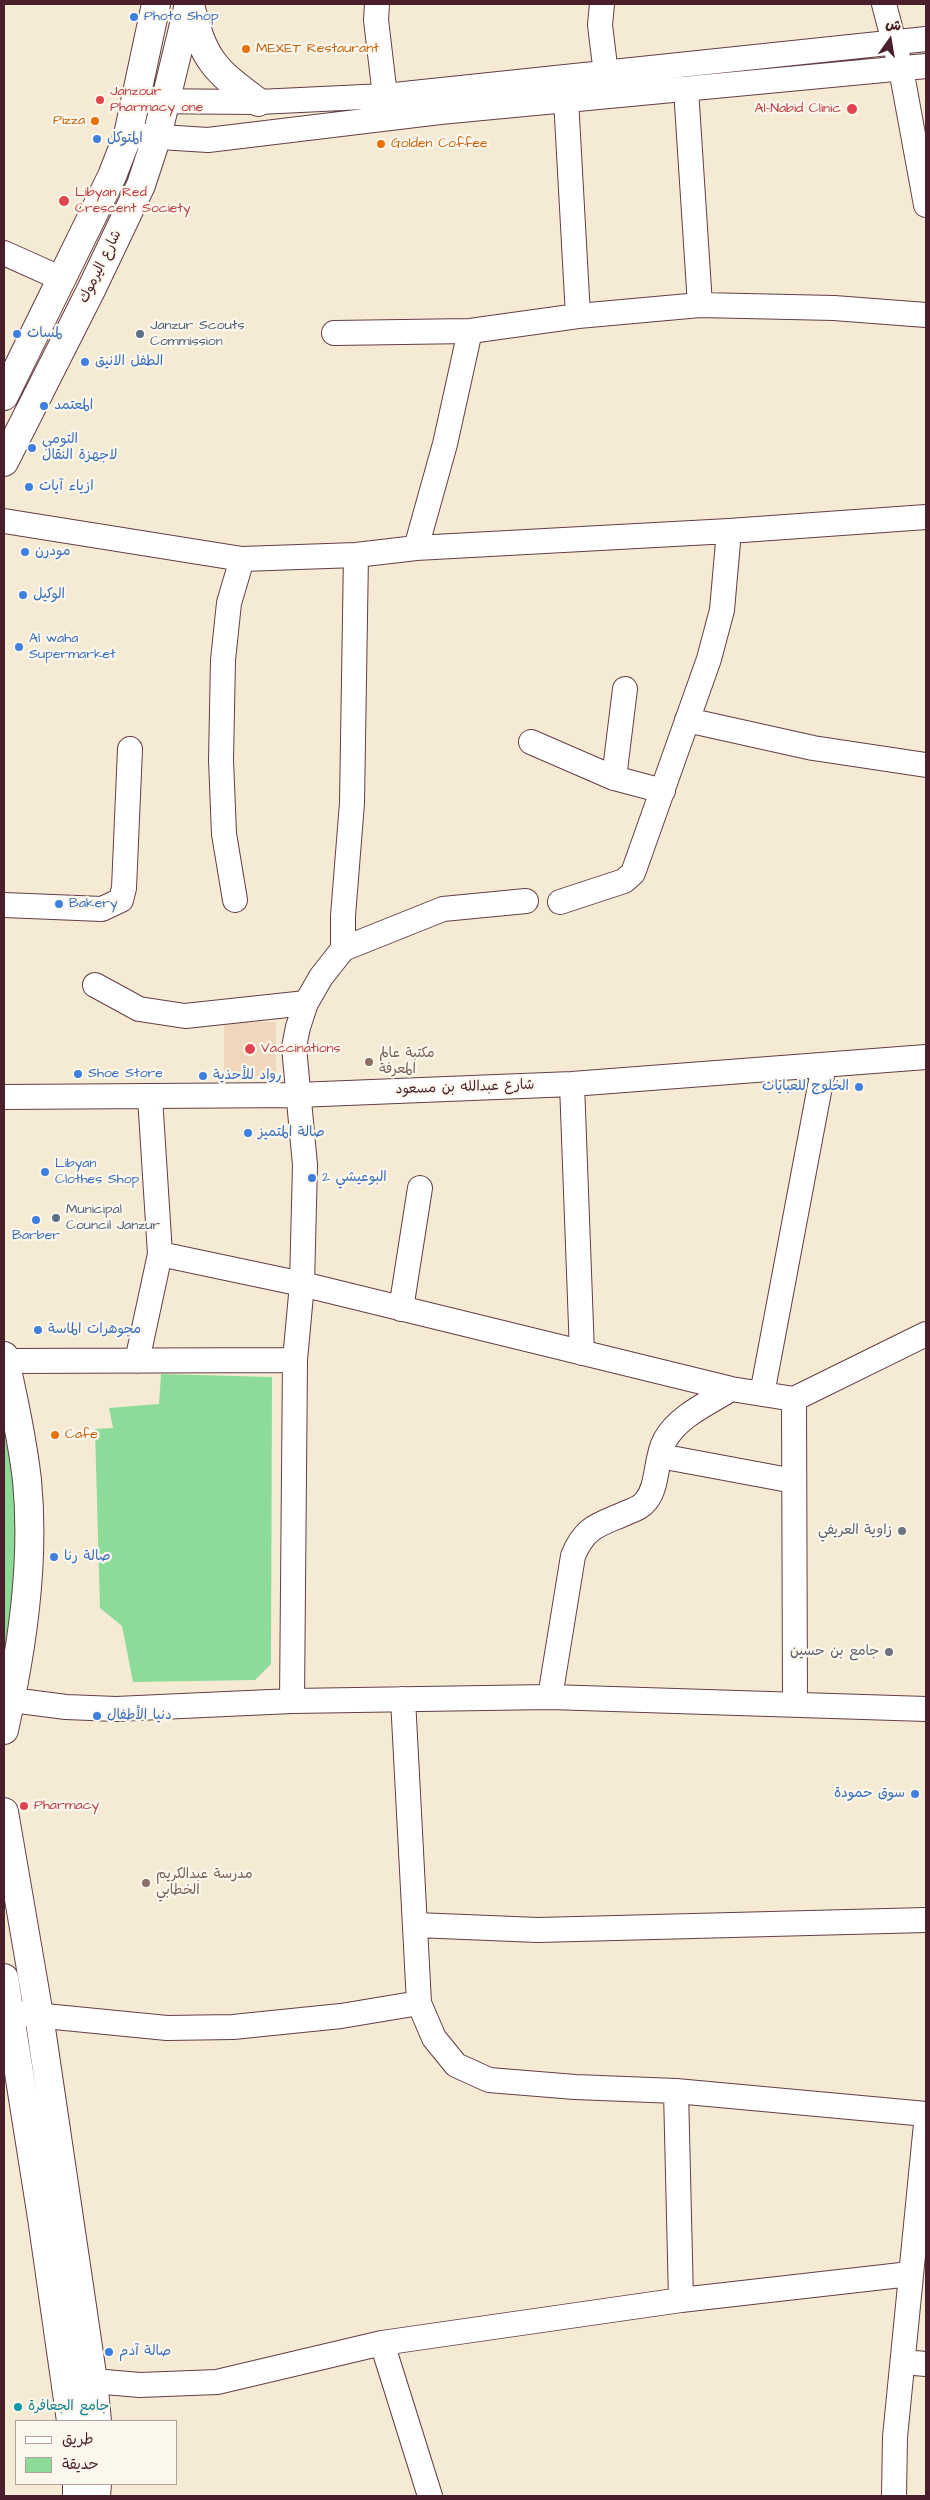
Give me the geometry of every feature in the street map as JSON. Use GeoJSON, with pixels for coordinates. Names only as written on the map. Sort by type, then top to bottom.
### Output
{"type":"FeatureCollection","features":[{"type":"Feature","properties":{"kind":"main road"},"geometry":{"type":"LineString","coordinates":[[4,396],[112,176],[128,135],[156,4]]}},
{"type":"Feature","properties":{"kind":"main road"},"geometry":{"type":"LineString","coordinates":[[189,4],[196,32],[209,60],[226,78],[258,102]]}},
{"type":"Feature","properties":{"kind":"main road","name":"شارع اليرموك"},"geometry":{"type":"LineString","coordinates":[[4,462],[141,185],[157,136],[189,4]]}},
{"type":"Feature","properties":{"kind":"main road"},"geometry":{"type":"LineString","coordinates":[[4,1359],[8,1399],[22,1439],[28,1526],[25,1606],[7,1699],[4,1730]]}},
{"type":"Feature","properties":{"kind":"main road"},"geometry":{"type":"LineString","coordinates":[[4,1812],[39,2015],[93,2381],[97,2420]]}},
{"type":"Feature","properties":{"kind":"main road"},"geometry":{"type":"LineString","coordinates":[[4,1978],[6,2012],[42,2218],[71,2420]]}},
{"type":"Feature","properties":{"kind":"street"},"geometry":{"type":"LineString","coordinates":[[377,4],[376,20],[384,96]]}},
{"type":"Feature","properties":{"kind":"street"},"geometry":{"type":"LineString","coordinates":[[602,4],[600,25],[606,74]]}},
{"type":"Feature","properties":{"kind":"street"},"geometry":{"type":"LineString","coordinates":[[884,4],[892,41],[901,69],[926,205]]}},
{"type":"Feature","properties":{"kind":"street"},"geometry":{"type":"LineString","coordinates":[[135,101],[258,102],[384,96],[606,74],[892,41],[926,39]]}},
{"type":"Feature","properties":{"kind":"street"},"geometry":{"type":"LineString","coordinates":[[128,135],[208,140],[566,99],[926,66]]}},
{"type":"Feature","properties":{"kind":"street"},"geometry":{"type":"LineString","coordinates":[[686,89],[700,305]]}},
{"type":"Feature","properties":{"kind":"street"},"geometry":{"type":"LineString","coordinates":[[566,99],[578,316]]}},
{"type":"Feature","properties":{"kind":"street"},"geometry":{"type":"LineString","coordinates":[[4,253],[62,279]]}},
{"type":"Feature","properties":{"kind":"street"},"geometry":{"type":"LineString","coordinates":[[334,333],[470,331],[578,316],[700,305],[834,308],[926,315]]}},
{"type":"Feature","properties":{"kind":"street"},"geometry":{"type":"LineString","coordinates":[[416,548],[445,444],[470,331]]}},
{"type":"Feature","properties":{"kind":"street"},"geometry":{"type":"LineString","coordinates":[[4,521],[242,559],[356,555],[416,548],[730,531],[926,517]]}},
{"type":"Feature","properties":{"kind":"street"},"geometry":{"type":"LineString","coordinates":[[560,902],[624,881],[633,873],[709,660],[722,610],[730,531]]}},
{"type":"Feature","properties":{"kind":"street"},"geometry":{"type":"LineString","coordinates":[[343,949],[343,916],[352,804],[356,555]]}},
{"type":"Feature","properties":{"kind":"street"},"geometry":{"type":"LineString","coordinates":[[235,900],[224,834],[221,760],[222,680],[229,603],[242,559]]}},
{"type":"Feature","properties":{"kind":"street"},"geometry":{"type":"LineString","coordinates":[[614,778],[625,689]]}},
{"type":"Feature","properties":{"kind":"street"},"geometry":{"type":"LineString","coordinates":[[687,720],[813,748],[926,765]]}},
{"type":"Feature","properties":{"kind":"street"},"geometry":{"type":"LineString","coordinates":[[531,742],[614,778],[663,791]]}},
{"type":"Feature","properties":{"kind":"street"},"geometry":{"type":"LineString","coordinates":[[4,905],[102,909],[121,900],[124,888],[130,749]]}},
{"type":"Feature","properties":{"kind":"street"},"geometry":{"type":"LineString","coordinates":[[292,1701],[295,1360],[302,1284],[305,1166],[294,1047],[306,1003],[321,977],[343,949],[443,909],[526,901]]}},
{"type":"Feature","properties":{"kind":"street"},"geometry":{"type":"LineString","coordinates":[[95,985],[139,1009],[185,1016],[306,1003]]}},
{"type":"Feature","properties":{"kind":"street","name":"شارع عبدالله بن مسعود"},"geometry":{"type":"LineString","coordinates":[[4,1097],[297,1095],[572,1084],[926,1058]]}},
{"type":"Feature","properties":{"kind":"street"},"geometry":{"type":"LineString","coordinates":[[762,1394],[824,1065]]}},
{"type":"Feature","properties":{"kind":"street"},"geometry":{"type":"LineString","coordinates":[[572,1084],[582,1353]]}},
{"type":"Feature","properties":{"kind":"street"},"geometry":{"type":"LineString","coordinates":[[136,1361],[160,1254],[150,1097]]}},
{"type":"Feature","properties":{"kind":"street"},"geometry":{"type":"LineString","coordinates":[[401,1309],[420,1188]]}},
{"type":"Feature","properties":{"kind":"street"},"geometry":{"type":"LineString","coordinates":[[160,1254],[302,1284],[730,1389],[794,1399],[926,1334]]}},
{"type":"Feature","properties":{"kind":"street"},"geometry":{"type":"LineString","coordinates":[[4,1359],[136,1361],[295,1360]]}},
{"type":"Feature","properties":{"kind":"street"},"geometry":{"type":"LineString","coordinates":[[550,1697],[572,1556],[578,1542],[585,1533],[638,1508],[646,1501],[665,1441],[677,1424],[730,1389]]}},
{"type":"Feature","properties":{"kind":"street"},"geometry":{"type":"LineString","coordinates":[[794,1399],[795,1704]]}},
{"type":"Feature","properties":{"kind":"street"},"geometry":{"type":"LineString","coordinates":[[660,1456],[794,1481]]}},
{"type":"Feature","properties":{"kind":"street"},"geometry":{"type":"LineString","coordinates":[[7,1699],[66,1707],[116,1709],[292,1701],[550,1697],[926,1710]]}},
{"type":"Feature","properties":{"kind":"street"},"geometry":{"type":"LineString","coordinates":[[403,1700],[419,2003],[434,2038],[456,2065],[489,2080],[575,2087],[676,2091],[926,2114]]}},
{"type":"Feature","properties":{"kind":"street"},"geometry":{"type":"LineString","coordinates":[[416,1925],[538,1930],[926,1920]]}},
{"type":"Feature","properties":{"kind":"street"},"geometry":{"type":"LineString","coordinates":[[6,2012],[167,2028],[233,2027],[341,2016],[419,2003]]}},
{"type":"Feature","properties":{"kind":"street"},"geometry":{"type":"LineString","coordinates":[[676,2091],[681,2300]]}},
{"type":"Feature","properties":{"kind":"street"},"geometry":{"type":"LineString","coordinates":[[894,2496],[895,2437],[926,2124]]}},
{"type":"Feature","properties":{"kind":"street"},"geometry":{"type":"LineString","coordinates":[[93,2381],[140,2385],[217,2382],[382,2342],[681,2300],[910,2274]]}},
{"type":"Feature","properties":{"kind":"street"},"geometry":{"type":"LineString","coordinates":[[382,2342],[430,2496]]}},
{"type":"Feature","properties":{"kind":"street"},"geometry":{"type":"LineString","coordinates":[[903,2362],[926,2364]]}},
{"type":"Feature","properties":{"kind":"shaded area","name":"Vaccinations"},"geometry":{"type":"Polygon","coordinates":[[[224,1022],[276,1022],[276,1077],[224,1076],[224,1022]]]}},
{"type":"Feature","properties":{"kind":"green space"},"geometry":{"type":"Polygon","coordinates":[[[161,1374],[272,1377],[271,1664],[255,1680],[133,1682],[122,1626],[100,1608],[95,1429],[113,1428],[109,1408],[159,1404],[161,1374]]]}},
{"type":"Feature","properties":{"kind":"green space"},"geometry":{"type":"Polygon","coordinates":[[[4,1417],[23,1494],[11,1642],[4,1644],[4,1417]]]}},
{"type":"Feature","properties":{"kind":"place","name":"Photo Shop"},"geometry":{"type":"Point","coordinates":[134,17]}},
{"type":"Feature","properties":{"kind":"place","name":"MEXET Restaurant"},"geometry":{"type":"Point","coordinates":[246,49]}},
{"type":"Feature","properties":{"kind":"place","name":"Janzour Pharmacy one"},"geometry":{"type":"Point","coordinates":[100,100]}},
{"type":"Feature","properties":{"kind":"place","name":"Al-Nabid Clinic"},"geometry":{"type":"Point","coordinates":[852,109]}},
{"type":"Feature","properties":{"kind":"place","name":"Pizza"},"geometry":{"type":"Point","coordinates":[95,121]}},
{"type":"Feature","properties":{"kind":"place","name":"المتوكل"},"geometry":{"type":"Point","coordinates":[97,139]}},
{"type":"Feature","properties":{"kind":"place","name":"Golden Coffee"},"geometry":{"type":"Point","coordinates":[381,144]}},
{"type":"Feature","properties":{"kind":"place","name":"Libyan Red Crescent Society"},"geometry":{"type":"Point","coordinates":[64,201]}},
{"type":"Feature","properties":{"kind":"place","name":"لمسات"},"geometry":{"type":"Point","coordinates":[17,334]}},
{"type":"Feature","properties":{"kind":"place","name":"Janzur Scouts Commission"},"geometry":{"type":"Point","coordinates":[140,334]}},
{"type":"Feature","properties":{"kind":"place","name":"الطفل الانيق"},"geometry":{"type":"Point","coordinates":[85,362]}},
{"type":"Feature","properties":{"kind":"place","name":"المعتمد"},"geometry":{"type":"Point","coordinates":[44,406]}},
{"type":"Feature","properties":{"kind":"place","name":"التومي لاجهزة النقال"},"geometry":{"type":"Point","coordinates":[32,448]}},
{"type":"Feature","properties":{"kind":"place","name":"ازياء آيات"},"geometry":{"type":"Point","coordinates":[29,487]}},
{"type":"Feature","properties":{"kind":"place","name":"مودرن"},"geometry":{"type":"Point","coordinates":[25,552]}},
{"type":"Feature","properties":{"kind":"place","name":"الوكيل"},"geometry":{"type":"Point","coordinates":[23,595]}},
{"type":"Feature","properties":{"kind":"place","name":"Al waha Supermarket"},"geometry":{"type":"Point","coordinates":[19,647]}},
{"type":"Feature","properties":{"kind":"place","name":"Bakery"},"geometry":{"type":"Point","coordinates":[59,904]}},
{"type":"Feature","properties":{"kind":"place","name":"Vaccinations"},"geometry":{"type":"Point","coordinates":[250,1049]}},
{"type":"Feature","properties":{"kind":"place","name":"مكتبة عالم المعرفة"},"geometry":{"type":"Point","coordinates":[369,1062]}},
{"type":"Feature","properties":{"kind":"place","name":"Shoe Store"},"geometry":{"type":"Point","coordinates":[78,1074]}},
{"type":"Feature","properties":{"kind":"place","name":"رواد للأحذية"},"geometry":{"type":"Point","coordinates":[203,1076]}},
{"type":"Feature","properties":{"kind":"place","name":"الخلوج للعبايات"},"geometry":{"type":"Point","coordinates":[859,1087]}},
{"type":"Feature","properties":{"kind":"place","name":"صالة المتميز"},"geometry":{"type":"Point","coordinates":[248,1133]}},
{"type":"Feature","properties":{"kind":"place","name":"Libyan Clothes Shop"},"geometry":{"type":"Point","coordinates":[45,1172]}},
{"type":"Feature","properties":{"kind":"place","name":"البوعيشي 2"},"geometry":{"type":"Point","coordinates":[312,1178]}},
{"type":"Feature","properties":{"kind":"place","name":"Municipal Council Janzur"},"geometry":{"type":"Point","coordinates":[56,1218]}},
{"type":"Feature","properties":{"kind":"place","name":"Barber"},"geometry":{"type":"Point","coordinates":[36,1220]}},
{"type":"Feature","properties":{"kind":"place","name":"مجوهرات الماسة"},"geometry":{"type":"Point","coordinates":[38,1330]}},
{"type":"Feature","properties":{"kind":"place","name":"Cafe"},"geometry":{"type":"Point","coordinates":[55,1435]}},
{"type":"Feature","properties":{"kind":"place","name":"زاوية العريفي"},"geometry":{"type":"Point","coordinates":[902,1531]}},
{"type":"Feature","properties":{"kind":"place","name":"صالة رنا"},"geometry":{"type":"Point","coordinates":[54,1557]}},
{"type":"Feature","properties":{"kind":"place","name":"جامع بن حسين"},"geometry":{"type":"Point","coordinates":[889,1652]}},
{"type":"Feature","properties":{"kind":"place","name":"دنيا الأطفال"},"geometry":{"type":"Point","coordinates":[97,1716]}},
{"type":"Feature","properties":{"kind":"place","name":"سوق حمودة"},"geometry":{"type":"Point","coordinates":[915,1794]}},
{"type":"Feature","properties":{"kind":"place","name":"Pharmacy"},"geometry":{"type":"Point","coordinates":[24,1806]}},
{"type":"Feature","properties":{"kind":"place","name":"مدرسة عبدالكريم الخطابي"},"geometry":{"type":"Point","coordinates":[146,1883]}},
{"type":"Feature","properties":{"kind":"place","name":"صالة آدم"},"geometry":{"type":"Point","coordinates":[109,2352]}},
{"type":"Feature","properties":{"kind":"place","name":"جامع الجعافرة"},"geometry":{"type":"Point","coordinates":[18,2407]}}]}
